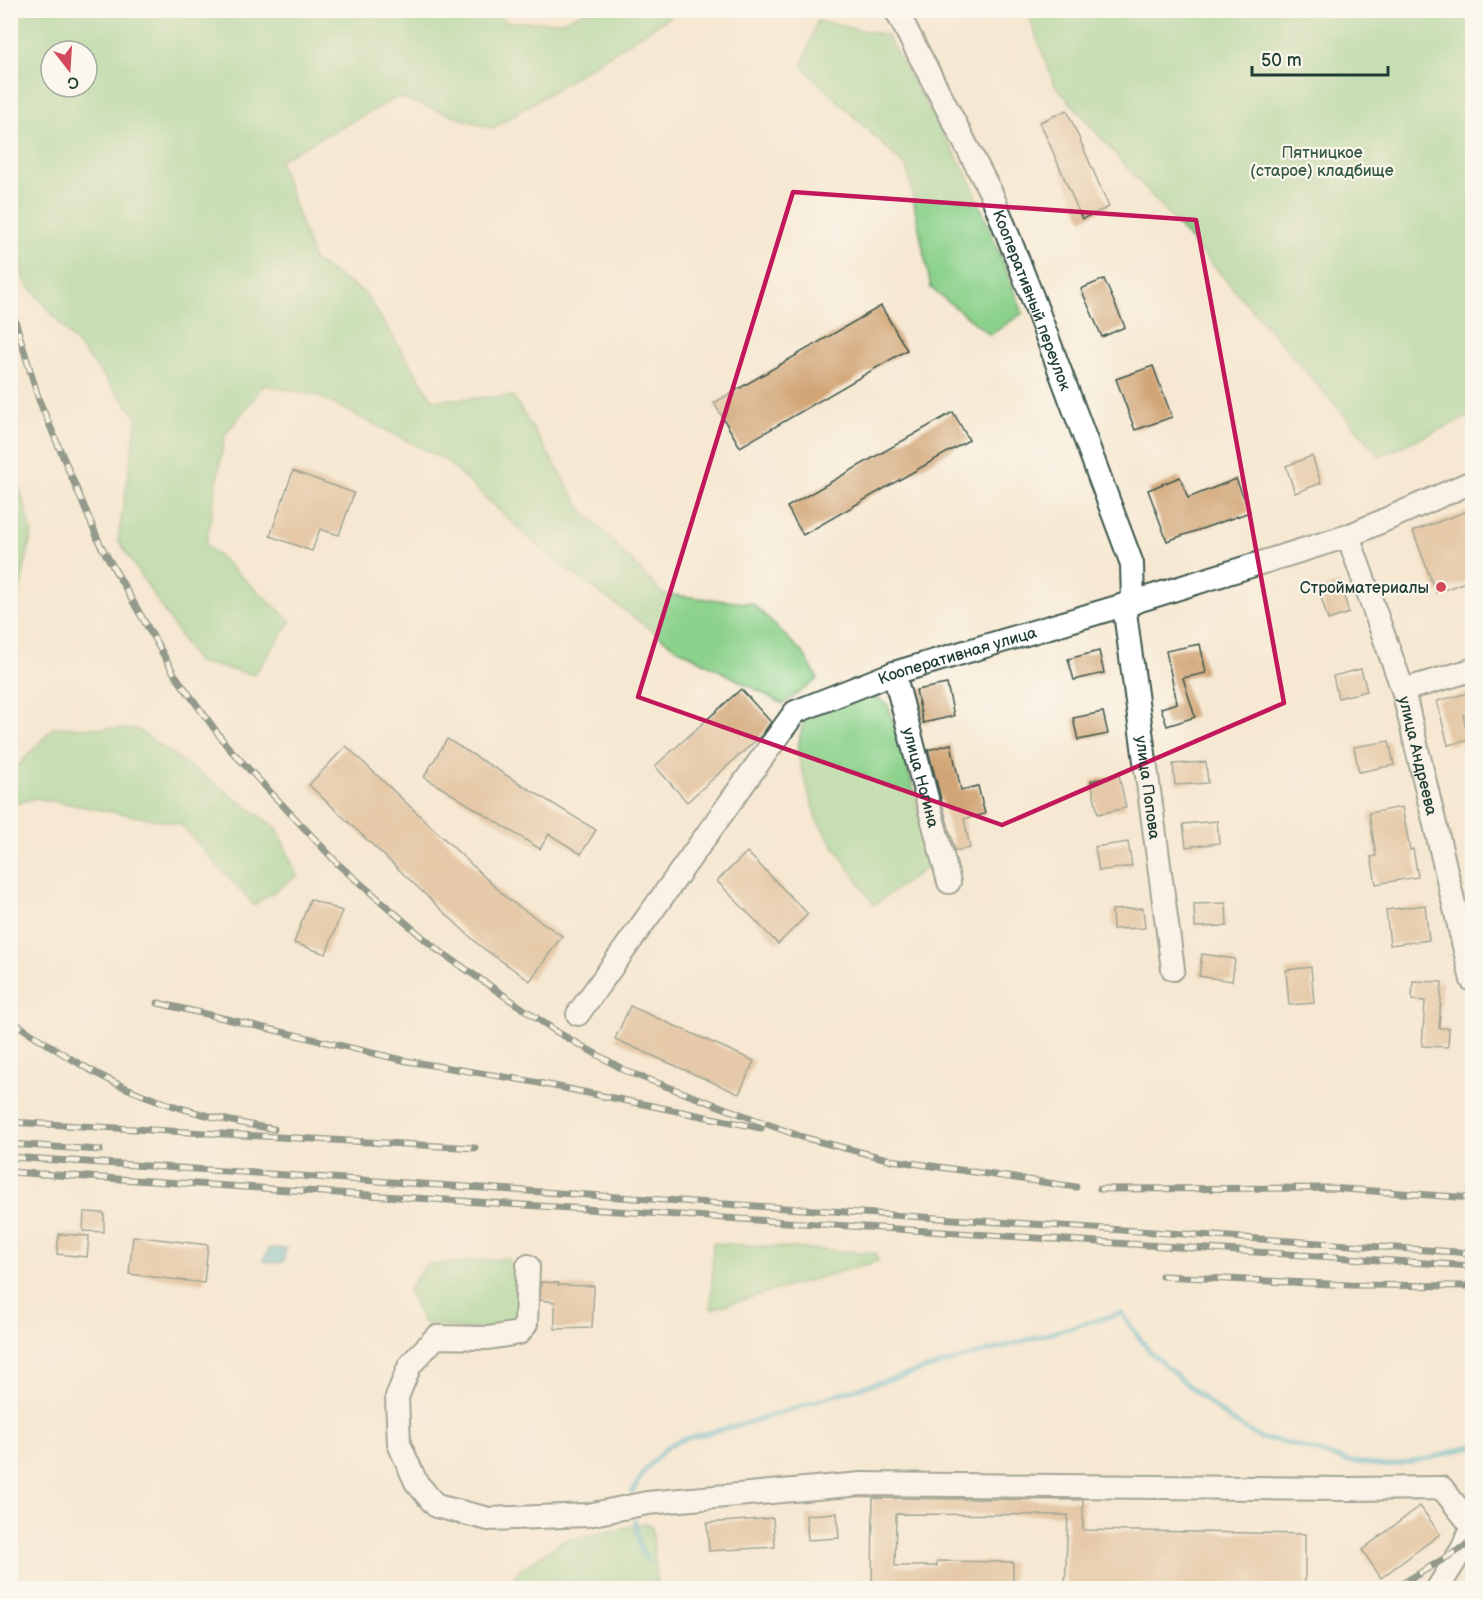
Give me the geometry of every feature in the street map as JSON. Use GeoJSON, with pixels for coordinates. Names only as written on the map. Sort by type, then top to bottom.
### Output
{"type":"FeatureCollection","features":[{"type":"Feature","properties":{"kind":"street","name":"Кооперативный переулок"},"geometry":{"type":"LineString","coordinates":[[896,10],[992,195],[1132,564],[1128,604]]}},
{"type":"Feature","properties":{"kind":"street","name":"Кооперативная улица"},"geometry":{"type":"LineString","coordinates":[[578,1014],[795,712],[894,673],[1348,536],[1473,482]]}},
{"type":"Feature","properties":{"kind":"street","name":"улица Андреева"},"geometry":{"type":"LineString","coordinates":[[1348,536],[1403,690],[1463,891],[1473,980]]}},
{"type":"Feature","properties":{"kind":"street","name":"улица Попова"},"geometry":{"type":"LineString","coordinates":[[1128,604],[1173,969]]}},
{"type":"Feature","properties":{"kind":"street"},"geometry":{"type":"LineString","coordinates":[[1403,690],[1473,670]]}},
{"type":"Feature","properties":{"kind":"street","name":"улица Ногина"},"geometry":{"type":"LineString","coordinates":[[894,673],[949,882]]}},
{"type":"Feature","properties":{"kind":"street"},"geometry":{"type":"LineString","coordinates":[[528,1266],[526,1324],[519,1333],[488,1338],[436,1337],[410,1365],[397,1397],[399,1444],[416,1482],[436,1506],[489,1519],[588,1515],[647,1503],[861,1484],[1442,1488],[1472,1526],[1463,1548],[1438,1588]]}},
{"type":"Feature","properties":{"kind":"highlighted area"},"geometry":{"type":"Polygon","coordinates":[[[793,192],[1196,220],[1284,703],[1002,825],[638,697],[793,192]]]}},
{"type":"Feature","properties":{"kind":"green space"},"geometry":{"type":"Polygon","coordinates":[[[500,10],[505,22],[559,22],[588,11],[679,11],[492,129],[398,97],[279,160],[314,261],[365,293],[433,400],[513,396],[581,508],[663,594],[753,604],[804,654],[818,679],[783,704],[675,647],[546,554],[445,460],[318,396],[264,385],[225,435],[206,545],[291,621],[254,675],[197,662],[118,540],[137,417],[23,279],[10,185],[11,11],[500,10]]]}},
{"type":"Feature","properties":{"kind":"green space","name":"Пятницкое (старое) кладбище"},"geometry":{"type":"Polygon","coordinates":[[[1027,11],[1472,11],[1472,415],[1380,456],[1054,84],[1027,11]]]}},
{"type":"Feature","properties":{"kind":"green space"},"geometry":{"type":"Polygon","coordinates":[[[817,21],[886,35],[969,178],[1023,313],[990,335],[931,288],[907,168],[802,66],[817,21]]]}},
{"type":"Feature","properties":{"kind":"green space"},"geometry":{"type":"Polygon","coordinates":[[[11,457],[32,532],[11,632],[11,457]]]}},
{"type":"Feature","properties":{"kind":"green space"},"geometry":{"type":"Polygon","coordinates":[[[871,694],[888,705],[915,794],[929,866],[874,905],[817,821],[797,753],[804,717],[871,694]]]}},
{"type":"Feature","properties":{"kind":"green space"},"geometry":{"type":"Polygon","coordinates":[[[54,727],[137,729],[277,828],[297,876],[254,905],[180,824],[35,798],[11,805],[11,764],[19,765],[54,727]]]}},
{"type":"Feature","properties":{"kind":"green space"},"geometry":{"type":"Polygon","coordinates":[[[713,1243],[876,1253],[878,1261],[711,1309],[713,1243]]]}},
{"type":"Feature","properties":{"kind":"green space"},"geometry":{"type":"Polygon","coordinates":[[[508,1258],[520,1301],[516,1326],[469,1330],[423,1323],[408,1290],[426,1265],[508,1258]]]}},
{"type":"Feature","properties":{"kind":"green space"},"geometry":{"type":"Polygon","coordinates":[[[647,1523],[652,1526],[657,1588],[502,1588],[519,1571],[562,1541],[647,1523]]]}},
{"type":"Feature","properties":{"kind":"water"},"geometry":{"type":"Polygon","coordinates":[[[269,1248],[286,1248],[283,1262],[263,1261],[269,1248]]]}},
{"type":"Feature","properties":{"kind":"building"},"geometry":{"type":"Polygon","coordinates":[[[1067,110],[1109,207],[1082,219],[1040,122],[1067,110]]]}},
{"type":"Feature","properties":{"kind":"building"},"geometry":{"type":"Polygon","coordinates":[[[1104,279],[1125,327],[1102,337],[1081,289],[1104,279]]]}},
{"type":"Feature","properties":{"kind":"building"},"geometry":{"type":"Polygon","coordinates":[[[881,306],[907,350],[740,447],[714,403],[881,306]]]}},
{"type":"Feature","properties":{"kind":"building"},"geometry":{"type":"Polygon","coordinates":[[[1153,366],[1172,417],[1135,430],[1116,379],[1153,366]]]}},
{"type":"Feature","properties":{"kind":"building"},"geometry":{"type":"Polygon","coordinates":[[[953,412],[969,440],[803,535],[787,507],[953,412]]]}},
{"type":"Feature","properties":{"kind":"building"},"geometry":{"type":"Polygon","coordinates":[[[1312,456],[1321,483],[1295,493],[1286,466],[1312,456]]]}},
{"type":"Feature","properties":{"kind":"building"},"geometry":{"type":"Polygon","coordinates":[[[293,471],[354,493],[339,535],[320,529],[312,551],[270,536],[293,471]]]}},
{"type":"Feature","properties":{"kind":"building"},"geometry":{"type":"Polygon","coordinates":[[[1180,477],[1188,498],[1236,479],[1250,512],[1167,541],[1148,490],[1180,477]]]}},
{"type":"Feature","properties":{"kind":"building"},"geometry":{"type":"Polygon","coordinates":[[[1473,509],[1473,579],[1436,593],[1413,531],[1473,509]]]}},
{"type":"Feature","properties":{"kind":"building"},"geometry":{"type":"Polygon","coordinates":[[[1340,583],[1349,613],[1328,620],[1319,590],[1340,583]]]}},
{"type":"Feature","properties":{"kind":"building"},"geometry":{"type":"Polygon","coordinates":[[[1200,644],[1206,673],[1183,678],[1195,717],[1167,726],[1161,708],[1177,703],[1166,651],[1200,644]]]}},
{"type":"Feature","properties":{"kind":"building"},"geometry":{"type":"Polygon","coordinates":[[[1099,651],[1104,673],[1074,680],[1068,659],[1099,651]]]}},
{"type":"Feature","properties":{"kind":"building"},"geometry":{"type":"Polygon","coordinates":[[[1361,669],[1367,691],[1338,698],[1333,676],[1361,669]]]}},
{"type":"Feature","properties":{"kind":"building"},"geometry":{"type":"Polygon","coordinates":[[[947,684],[954,716],[923,723],[916,690],[947,684]]]}},
{"type":"Feature","properties":{"kind":"building"},"geometry":{"type":"Polygon","coordinates":[[[741,689],[771,722],[762,735],[687,802],[655,766],[741,689]]]}},
{"type":"Feature","properties":{"kind":"building"},"geometry":{"type":"Polygon","coordinates":[[[1473,692],[1473,713],[1463,715],[1469,740],[1448,745],[1437,701],[1473,692]]]}},
{"type":"Feature","properties":{"kind":"building"},"geometry":{"type":"Polygon","coordinates":[[[1103,712],[1108,734],[1078,740],[1073,718],[1103,712]]]}},
{"type":"Feature","properties":{"kind":"building"},"geometry":{"type":"Polygon","coordinates":[[[447,739],[596,830],[581,854],[549,834],[540,849],[424,777],[447,739]]]}},
{"type":"Feature","properties":{"kind":"building"},"geometry":{"type":"Polygon","coordinates":[[[1389,741],[1394,765],[1359,772],[1354,747],[1389,741]]]}},
{"type":"Feature","properties":{"kind":"building"},"geometry":{"type":"Polygon","coordinates":[[[951,744],[961,790],[978,786],[985,814],[964,819],[970,848],[955,851],[928,750],[951,744]]]}},
{"type":"Feature","properties":{"kind":"building"},"geometry":{"type":"Polygon","coordinates":[[[346,746],[508,899],[562,936],[530,981],[480,946],[309,785],[346,746]]]}},
{"type":"Feature","properties":{"kind":"building"},"geometry":{"type":"Polygon","coordinates":[[[1206,762],[1208,783],[1175,785],[1173,764],[1206,762]]]}},
{"type":"Feature","properties":{"kind":"building"},"geometry":{"type":"Polygon","coordinates":[[[1119,775],[1126,808],[1098,814],[1091,781],[1119,775]]]}},
{"type":"Feature","properties":{"kind":"building"},"geometry":{"type":"Polygon","coordinates":[[[1402,807],[1418,877],[1376,884],[1371,857],[1376,856],[1369,813],[1402,807]]]}},
{"type":"Feature","properties":{"kind":"building"},"geometry":{"type":"Polygon","coordinates":[[[1217,821],[1219,843],[1186,847],[1183,824],[1217,821]]]}},
{"type":"Feature","properties":{"kind":"building"},"geometry":{"type":"Polygon","coordinates":[[[1128,842],[1132,866],[1099,871],[1095,847],[1128,842]]]}},
{"type":"Feature","properties":{"kind":"building"},"geometry":{"type":"Polygon","coordinates":[[[747,852],[808,914],[778,944],[717,881],[747,852]]]}},
{"type":"Feature","properties":{"kind":"building"},"geometry":{"type":"Polygon","coordinates":[[[310,899],[342,911],[326,954],[294,943],[310,899]]]}},
{"type":"Feature","properties":{"kind":"building"},"geometry":{"type":"Polygon","coordinates":[[[1226,903],[1227,926],[1195,927],[1194,904],[1226,903]]]}},
{"type":"Feature","properties":{"kind":"building"},"geometry":{"type":"Polygon","coordinates":[[[1425,905],[1429,940],[1390,945],[1386,910],[1425,905]]]}},
{"type":"Feature","properties":{"kind":"building"},"geometry":{"type":"Polygon","coordinates":[[[1143,908],[1145,928],[1113,929],[1112,910],[1143,908]]]}},
{"type":"Feature","properties":{"kind":"building"},"geometry":{"type":"Polygon","coordinates":[[[1202,954],[1235,959],[1232,981],[1199,976],[1202,954]]]}},
{"type":"Feature","properties":{"kind":"building"},"geometry":{"type":"Polygon","coordinates":[[[1311,967],[1314,1003],[1289,1005],[1286,970],[1311,967]]]}},
{"type":"Feature","properties":{"kind":"building"},"geometry":{"type":"Polygon","coordinates":[[[1413,981],[1442,982],[1439,1028],[1449,1028],[1448,1047],[1422,1046],[1425,1001],[1412,1000],[1413,981]]]}},
{"type":"Feature","properties":{"kind":"building"},"geometry":{"type":"Polygon","coordinates":[[[630,1006],[754,1061],[739,1094],[615,1039],[630,1006]]]}},
{"type":"Feature","properties":{"kind":"building"},"geometry":{"type":"Polygon","coordinates":[[[84,1212],[104,1213],[104,1232],[83,1231],[84,1212]]]}},
{"type":"Feature","properties":{"kind":"building"},"geometry":{"type":"Polygon","coordinates":[[[59,1234],[89,1236],[87,1257],[57,1254],[59,1234]]]}},
{"type":"Feature","properties":{"kind":"building"},"geometry":{"type":"Polygon","coordinates":[[[133,1236],[208,1245],[204,1283],[129,1274],[133,1236]]]}},
{"type":"Feature","properties":{"kind":"building"},"geometry":{"type":"Polygon","coordinates":[[[541,1282],[594,1286],[592,1328],[555,1329],[555,1302],[540,1300],[541,1282]]]}},
{"type":"Feature","properties":{"kind":"building"},"geometry":{"type":"Polygon","coordinates":[[[873,1498],[1083,1500],[1083,1530],[1305,1534],[1305,1588],[1065,1588],[1068,1515],[896,1514],[895,1566],[937,1566],[937,1561],[1013,1562],[1013,1588],[872,1588],[873,1498]]]}},
{"type":"Feature","properties":{"kind":"building"},"geometry":{"type":"Polygon","coordinates":[[[1420,1506],[1440,1534],[1381,1578],[1362,1550],[1420,1506]]]}},
{"type":"Feature","properties":{"kind":"building"},"geometry":{"type":"Polygon","coordinates":[[[837,1513],[839,1538],[808,1540],[806,1515],[837,1513]]]}},
{"type":"Feature","properties":{"kind":"building"},"geometry":{"type":"Polygon","coordinates":[[[773,1518],[775,1547],[709,1551],[707,1523],[773,1518]]]}},
{"type":"Feature","properties":{"kind":"waterway"},"geometry":{"type":"LineString","coordinates":[[632,1492],[646,1469],[667,1447],[681,1440],[762,1419],[831,1396],[1121,1313],[1150,1352],[1229,1419],[1260,1438],[1285,1442],[1347,1461],[1387,1466],[1431,1458],[1472,1446]]}},
{"type":"Feature","properties":{"kind":"waterway"},"geometry":{"type":"LineString","coordinates":[[635,1521],[640,1547],[647,1561]]}},
{"type":"Feature","properties":{"kind":"waterway"},"geometry":{"type":"LineString","coordinates":[[547,1588],[555,1581]]}},
{"type":"Feature","properties":{"kind":"railway"},"geometry":{"type":"LineString","coordinates":[[10,304],[39,400],[100,544],[175,675],[227,746],[339,865],[435,948],[557,1032],[628,1072],[802,1137],[891,1160],[1076,1187]]}},
{"type":"Feature","properties":{"kind":"railway"},"geometry":{"type":"LineString","coordinates":[[158,1003],[407,1061],[529,1081],[761,1128]]}},
{"type":"Feature","properties":{"kind":"railway"},"geometry":{"type":"LineString","coordinates":[[10,1020],[76,1062],[128,1089],[193,1112],[274,1129]]}},
{"type":"Feature","properties":{"kind":"railway"},"geometry":{"type":"LineString","coordinates":[[10,1122],[475,1148]]}},
{"type":"Feature","properties":{"kind":"railway"},"geometry":{"type":"LineString","coordinates":[[10,1144],[100,1150]]}},
{"type":"Feature","properties":{"kind":"railway"},"geometry":{"type":"LineString","coordinates":[[10,1157],[1472,1253]]}},
{"type":"Feature","properties":{"kind":"railway"},"geometry":{"type":"LineString","coordinates":[[10,1172],[1472,1266]]}},
{"type":"Feature","properties":{"kind":"railway"},"geometry":{"type":"LineString","coordinates":[[1100,1189],[1330,1188],[1472,1198]]}},
{"type":"Feature","properties":{"kind":"railway"},"geometry":{"type":"LineString","coordinates":[[1162,1276],[1350,1285],[1472,1286]]}},
{"type":"Feature","properties":{"kind":"railway"},"geometry":{"type":"LineString","coordinates":[[1395,1588],[1472,1542]]}},
{"type":"Feature","properties":{"kind":"place","name":"Стройматериалы"},"geometry":{"type":"Point","coordinates":[1441,587]}}]}
